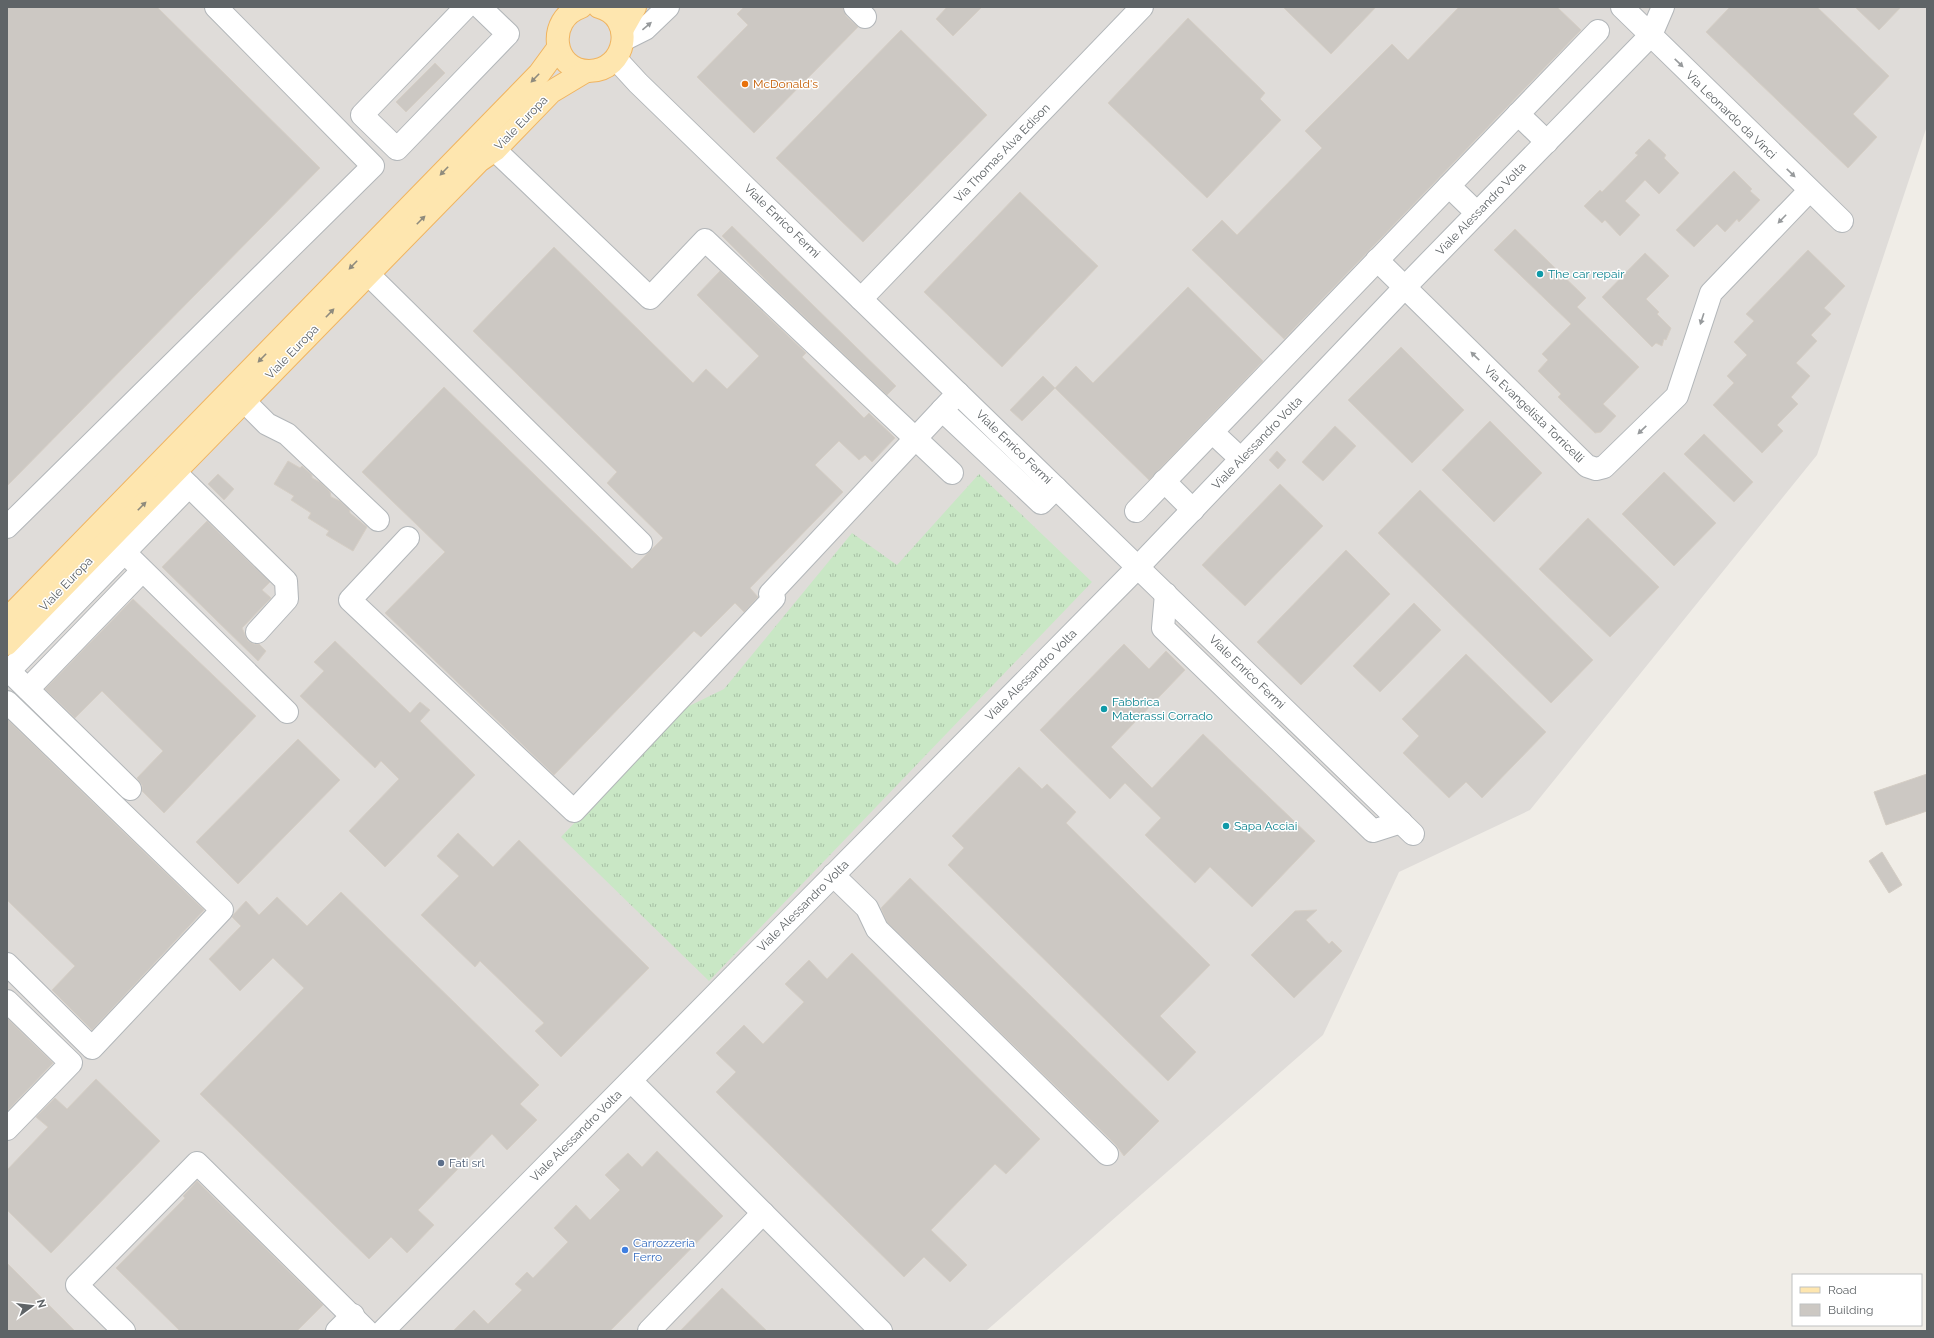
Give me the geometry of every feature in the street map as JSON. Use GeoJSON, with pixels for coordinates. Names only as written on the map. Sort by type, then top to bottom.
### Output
{"type":"FeatureCollection","features":[{"type":"Feature","properties":{"kind":"main road"},"geometry":{"type":"LineString","coordinates":[[599,7],[611,13],[618,21],[620,43]]}},
{"type":"Feature","properties":{"kind":"main road"},"geometry":{"type":"LineString","coordinates":[[620,43],[635,7]]}},
{"type":"Feature","properties":{"kind":"main road"},"geometry":{"type":"LineString","coordinates":[[570,9],[561,22],[558,32],[558,48],[567,61],[576,68],[586,71]]}},
{"type":"Feature","properties":{"kind":"main road","name":"Viale Europa"},"geometry":{"type":"LineString","coordinates":[[7,644],[116,547],[183,479],[244,401],[479,161],[495,150],[551,92],[586,71],[603,68],[620,43]]}},
{"type":"Feature","properties":{"kind":"main road","name":"Viale Europa"},"geometry":{"type":"LineString","coordinates":[[7,619],[539,74],[558,48]]}},
{"type":"Feature","properties":{"kind":"street"},"geometry":{"type":"LineString","coordinates":[[7,528],[373,166],[216,7]]}},
{"type":"Feature","properties":{"kind":"street"},"geometry":{"type":"LineString","coordinates":[[620,43],[645,29],[668,7]]}},
{"type":"Feature","properties":{"kind":"street","name":"Via Thomas Alva Edison"},"geometry":{"type":"LineString","coordinates":[[861,299],[1142,7]]}},
{"type":"Feature","properties":{"kind":"street","name":"Via Leonardo da Vinci"},"geometry":{"type":"LineString","coordinates":[[1622,7],[1809,191],[1842,221]]}},
{"type":"Feature","properties":{"kind":"street","name":"Viale Alessandro Volta"},"geometry":{"type":"LineString","coordinates":[[383,1331],[1138,567],[1477,213],[1651,35],[1663,7]]}},
{"type":"Feature","properties":{"kind":"street"},"geometry":{"type":"LineString","coordinates":[[480,8],[508,34],[397,149],[362,115],[480,8]]}},
{"type":"Feature","properties":{"kind":"street"},"geometry":{"type":"LineString","coordinates":[[1136,511],[1598,31]]}},
{"type":"Feature","properties":{"kind":"street","name":"Viale Enrico Fermi"},"geometry":{"type":"LineString","coordinates":[[620,43],[638,83],[1407,828]]}},
{"type":"Feature","properties":{"kind":"street"},"geometry":{"type":"LineString","coordinates":[[1518,114],[1547,142]]}},
{"type":"Feature","properties":{"kind":"street"},"geometry":{"type":"LineString","coordinates":[[495,150],[650,298],[705,240],[952,473]]}},
{"type":"Feature","properties":{"kind":"street"},"geometry":{"type":"LineString","coordinates":[[1449,186],[1477,213]]}},
{"type":"Feature","properties":{"kind":"street","name":"Via Evangelista Torricelli"},"geometry":{"type":"LineString","coordinates":[[1377,260],[1587,466],[1596,469],[1604,467],[1677,396],[1711,292],[1809,191]]}},
{"type":"Feature","properties":{"kind":"street"},"geometry":{"type":"LineString","coordinates":[[368,274],[641,543]]}},
{"type":"Feature","properties":{"kind":"street"},"geometry":{"type":"LineString","coordinates":[[408,538],[350,600],[574,811],[774,598],[770,594],[958,393]]}},
{"type":"Feature","properties":{"kind":"street"},"geometry":{"type":"LineString","coordinates":[[244,401],[267,424],[287,434],[378,520]]}},
{"type":"Feature","properties":{"kind":"street"},"geometry":{"type":"LineString","coordinates":[[942,410],[1041,503],[1056,488]]}},
{"type":"Feature","properties":{"kind":"street"},"geometry":{"type":"LineString","coordinates":[[1212,432],[1241,459]]}},
{"type":"Feature","properties":{"kind":"street"},"geometry":{"type":"LineString","coordinates":[[183,479],[286,581],[287,599],[257,632]]}},
{"type":"Feature","properties":{"kind":"street"},"geometry":{"type":"LineString","coordinates":[[1164,481],[1193,510]]}},
{"type":"Feature","properties":{"kind":"street"},"geometry":{"type":"LineString","coordinates":[[116,547],[137,577],[233,681]]}},
{"type":"Feature","properties":{"kind":"street"},"geometry":{"type":"LineString","coordinates":[[116,547],[253,664]]}},
{"type":"Feature","properties":{"kind":"street"},"geometry":{"type":"LineString","coordinates":[[116,547],[8,671],[130,790]]}},
{"type":"Feature","properties":{"kind":"street"},"geometry":{"type":"LineString","coordinates":[[28,689],[137,577]]}},
{"type":"Feature","properties":{"kind":"street"},"geometry":{"type":"LineString","coordinates":[[137,577],[286,712]]}},
{"type":"Feature","properties":{"kind":"street"},"geometry":{"type":"LineString","coordinates":[[7,702],[222,910],[92,1048],[7,964]]}},
{"type":"Feature","properties":{"kind":"street"},"geometry":{"type":"LineString","coordinates":[[834,875],[867,908],[877,929],[1107,1154]]}},
{"type":"Feature","properties":{"kind":"street"},"geometry":{"type":"LineString","coordinates":[[7,1001],[71,1063],[7,1129]]}},
{"type":"Feature","properties":{"kind":"street"},"geometry":{"type":"LineString","coordinates":[[631,1081],[881,1331]]}},
{"type":"Feature","properties":{"kind":"street"},"geometry":{"type":"LineString","coordinates":[[124,1331],[78,1285],[197,1163],[367,1331]]}},
{"type":"Feature","properties":{"kind":"street"},"geometry":{"type":"LineString","coordinates":[[649,1331],[763,1213]]}},
{"type":"Feature","properties":{"kind":"street"},"geometry":{"type":"LineString","coordinates":[[337,1331],[352,1315]]}},
{"type":"Feature","properties":{"kind":"shaded area"},"geometry":{"type":"Polygon","coordinates":[[[7,7],[1927,7],[1927,126],[1817,455],[1530,810],[1399,872],[1323,1035],[986,1331],[7,1331],[7,7]]]}},
{"type":"Feature","properties":{"kind":"green space"},"geometry":{"type":"Polygon","coordinates":[[[979,474],[1092,582],[709,981],[561,837],[683,709],[724,689],[852,533],[897,565],[979,474]]]}},
{"type":"Feature","properties":{"kind":"building"},"geometry":{"type":"Polygon","coordinates":[[[7,7],[157,7],[320,168],[7,486],[7,7]]]}},
{"type":"Feature","properties":{"kind":"building"},"geometry":{"type":"Polygon","coordinates":[[[744,7],[843,7],[846,16],[858,27],[754,133],[697,77],[748,25],[737,14],[744,7]]]}},
{"type":"Feature","properties":{"kind":"building"},"geometry":{"type":"Polygon","coordinates":[[[947,7],[982,7],[953,36],[936,19],[947,7]]]}},
{"type":"Feature","properties":{"kind":"building"},"geometry":{"type":"Polygon","coordinates":[[[1283,7],[1376,7],[1331,54],[1283,7]]]}},
{"type":"Feature","properties":{"kind":"building"},"geometry":{"type":"Polygon","coordinates":[[[1459,7],[1557,7],[1581,30],[1284,339],[1192,250],[1222,220],[1237,235],[1322,148],[1305,131],[1392,44],[1408,60],[1459,7]]]}},
{"type":"Feature","properties":{"kind":"building"},"geometry":{"type":"Polygon","coordinates":[[[1730,7],[1817,7],[1889,76],[1853,114],[1877,137],[1848,168],[1706,32],[1730,7]]]}},
{"type":"Feature","properties":{"kind":"building"},"geometry":{"type":"Polygon","coordinates":[[[1855,7],[1901,7],[1879,30],[1855,7]]]}},
{"type":"Feature","properties":{"kind":"building"},"geometry":{"type":"Polygon","coordinates":[[[1188,18],[1265,93],[1260,99],[1281,120],[1207,198],[1108,103],[1188,18]]]}},
{"type":"Feature","properties":{"kind":"building"},"geometry":{"type":"Polygon","coordinates":[[[901,30],[987,115],[863,242],[776,158],[901,30]]]}},
{"type":"Feature","properties":{"kind":"building"},"geometry":{"type":"Polygon","coordinates":[[[435,63],[445,73],[406,112],[396,102],[435,63]]]}},
{"type":"Feature","properties":{"kind":"building"},"geometry":{"type":"Polygon","coordinates":[[[1649,139],[1666,155],[1664,158],[1679,173],[1659,194],[1645,180],[1625,201],[1640,215],[1620,236],[1605,220],[1602,223],[1584,206],[1600,190],[1602,192],[1638,155],[1635,153],[1649,139]]]}},
{"type":"Feature","properties":{"kind":"building"},"geometry":{"type":"Polygon","coordinates":[[[1734,171],[1752,189],[1750,191],[1760,200],[1739,222],[1737,219],[1725,232],[1717,224],[1694,247],[1676,230],[1734,171]]]}},
{"type":"Feature","properties":{"kind":"building"},"geometry":{"type":"Polygon","coordinates":[[[1020,192],[1098,266],[1002,367],[924,292],[1020,192]]]}},
{"type":"Feature","properties":{"kind":"building"},"geometry":{"type":"Polygon","coordinates":[[[732,226],[896,386],[887,395],[773,287],[722,236],[732,226]]]}},
{"type":"Feature","properties":{"kind":"building"},"geometry":{"type":"Polygon","coordinates":[[[1515,229],[1586,298],[1577,307],[1639,367],[1603,404],[1616,416],[1601,432],[1595,433],[1558,397],[1561,394],[1538,371],[1548,360],[1542,354],[1571,324],[1494,250],[1515,229]]]}},
{"type":"Feature","properties":{"kind":"building"},"geometry":{"type":"Polygon","coordinates":[[[554,247],[693,383],[706,369],[727,389],[759,356],[697,295],[720,271],[806,353],[802,357],[864,418],[869,413],[895,438],[872,462],[865,455],[859,460],[839,441],[815,465],[843,492],[750,588],[758,597],[744,612],[735,603],[701,637],[694,631],[554,775],[385,613],[445,552],[362,472],[444,387],[632,569],[663,538],[607,483],[617,472],[473,331],[554,247]]]}},
{"type":"Feature","properties":{"kind":"building"},"geometry":{"type":"Polygon","coordinates":[[[1808,250],[1845,286],[1824,308],[1831,314],[1811,335],[1817,341],[1796,363],[1810,376],[1791,397],[1798,404],[1777,425],[1783,431],[1762,453],[1713,405],[1734,383],[1727,376],[1747,355],[1734,342],[1754,321],[1746,314],[1808,250]]]}},
{"type":"Feature","properties":{"kind":"building"},"geometry":{"type":"Polygon","coordinates":[[[1645,253],[1669,276],[1646,299],[1659,312],[1657,314],[1671,328],[1666,340],[1664,339],[1662,346],[1656,343],[1652,347],[1602,297],[1645,253]]]}},
{"type":"Feature","properties":{"kind":"building"},"geometry":{"type":"Polygon","coordinates":[[[1188,287],[1263,361],[1149,480],[1055,388],[1076,366],[1093,383],[1188,287]]]}},
{"type":"Feature","properties":{"kind":"building"},"geometry":{"type":"Polygon","coordinates":[[[1401,347],[1464,410],[1412,463],[1348,400],[1401,347]]]}},
{"type":"Feature","properties":{"kind":"building"},"geometry":{"type":"Polygon","coordinates":[[[1043,376],[1055,388],[1022,421],[1010,410],[1043,376]]]}},
{"type":"Feature","properties":{"kind":"building"},"geometry":{"type":"Polygon","coordinates":[[[1490,421],[1542,473],[1494,522],[1442,470],[1490,421]]]}},
{"type":"Feature","properties":{"kind":"building"},"geometry":{"type":"Polygon","coordinates":[[[1335,426],[1356,446],[1323,481],[1302,462],[1335,426]]]}},
{"type":"Feature","properties":{"kind":"building"},"geometry":{"type":"Polygon","coordinates":[[[1704,434],[1753,482],[1734,502],[1684,454],[1704,434]]]}},
{"type":"Feature","properties":{"kind":"building"},"geometry":{"type":"Polygon","coordinates":[[[1277,451],[1286,460],[1278,469],[1269,460],[1277,451]]]}},
{"type":"Feature","properties":{"kind":"building"},"geometry":{"type":"Polygon","coordinates":[[[288,461],[300,468],[302,466],[312,475],[312,478],[320,482],[330,492],[331,497],[340,501],[349,509],[350,513],[367,527],[353,551],[326,535],[329,531],[308,518],[311,513],[291,500],[294,496],[274,484],[288,461]]]}},
{"type":"Feature","properties":{"kind":"building"},"geometry":{"type":"Polygon","coordinates":[[[1664,472],[1716,523],[1674,566],[1622,514],[1664,472]]]}},
{"type":"Feature","properties":{"kind":"building"},"geometry":{"type":"Polygon","coordinates":[[[218,474],[234,489],[224,500],[208,484],[218,474]]]}},
{"type":"Feature","properties":{"kind":"building"},"geometry":{"type":"Polygon","coordinates":[[[1280,484],[1323,526],[1245,606],[1202,565],[1280,484]]]}},
{"type":"Feature","properties":{"kind":"building"},"geometry":{"type":"Polygon","coordinates":[[[1420,490],[1593,660],[1551,703],[1378,533],[1420,490]]]}},
{"type":"Feature","properties":{"kind":"building"},"geometry":{"type":"Polygon","coordinates":[[[1588,518],[1659,587],[1610,637],[1539,569],[1588,518]]]}},
{"type":"Feature","properties":{"kind":"building"},"geometry":{"type":"Polygon","coordinates":[[[207,521],[270,582],[262,590],[271,598],[242,628],[248,641],[254,644],[259,644],[266,651],[258,661],[162,567],[207,521]]]}},
{"type":"Feature","properties":{"kind":"building"},"geometry":{"type":"Polygon","coordinates":[[[1346,550],[1390,594],[1301,685],[1257,642],[1346,550]]]}},
{"type":"Feature","properties":{"kind":"building"},"geometry":{"type":"Polygon","coordinates":[[[133,599],[256,716],[164,813],[142,791],[142,785],[137,778],[163,751],[102,691],[75,718],[45,689],[133,599]]]}},
{"type":"Feature","properties":{"kind":"building"},"geometry":{"type":"Polygon","coordinates":[[[1414,603],[1441,630],[1380,692],[1353,666],[1414,603]]]}},
{"type":"Feature","properties":{"kind":"building"},"geometry":{"type":"Polygon","coordinates":[[[335,641],[410,713],[420,702],[430,710],[420,721],[475,775],[385,867],[349,831],[399,779],[381,761],[375,768],[300,696],[324,671],[314,662],[335,641]]]}},
{"type":"Feature","properties":{"kind":"building","name":"Sapa Acciai"},"geometry":{"type":"Polygon","coordinates":[[[1124,644],[1149,669],[1166,651],[1185,670],[1111,747],[1152,788],[1203,734],[1315,841],[1252,907],[1210,867],[1195,883],[1145,835],[1161,818],[1125,783],[1110,799],[1040,730],[1124,644]]]}},
{"type":"Feature","properties":{"kind":"building"},"geometry":{"type":"Polygon","coordinates":[[[1466,654],[1546,732],[1482,798],[1466,782],[1449,798],[1403,753],[1419,736],[1402,719],[1466,654]]]}},
{"type":"Feature","properties":{"kind":"building"},"geometry":{"type":"Polygon","coordinates":[[[7,719],[204,910],[92,1030],[52,990],[75,966],[7,900],[7,719]]]}},
{"type":"Feature","properties":{"kind":"building"},"geometry":{"type":"Polygon","coordinates":[[[298,739],[340,780],[238,884],[196,842],[298,739]]]}},
{"type":"Feature","properties":{"kind":"building"},"geometry":{"type":"Polygon","coordinates":[[[1019,767],[1042,789],[1047,784],[1076,812],[1066,823],[1210,965],[1160,1016],[1196,1052],[1168,1081],[948,865],[964,848],[952,836],[1019,767]]]}},
{"type":"Feature","properties":{"kind":"building"},"geometry":{"type":"Polygon","coordinates":[[[1927,774],[1927,811],[1886,825],[1874,792],[1927,774]]]}},
{"type":"Feature","properties":{"kind":"building"},"geometry":{"type":"Polygon","coordinates":[[[458,833],[493,867],[519,840],[649,968],[561,1057],[535,1031],[544,1023],[480,961],[475,967],[421,915],[459,876],[437,856],[458,833]]]}},
{"type":"Feature","properties":{"kind":"building"},"geometry":{"type":"Polygon","coordinates":[[[1882,852],[1902,885],[1889,893],[1869,861],[1882,852]]]}},
{"type":"Feature","properties":{"kind":"building"},"geometry":{"type":"Polygon","coordinates":[[[910,878],[1159,1121],[1124,1156],[1116,1145],[887,922],[881,908],[910,878]]]}},
{"type":"Feature","properties":{"kind":"building"},"geometry":{"type":"Polygon","coordinates":[[[341,892],[539,1085],[520,1104],[537,1120],[507,1150],[492,1134],[418,1210],[434,1225],[407,1253],[391,1237],[369,1259],[200,1094],[304,988],[273,958],[240,991],[209,959],[241,926],[232,917],[234,914],[246,901],[259,915],[277,897],[307,926],[341,892]]]}},
{"type":"Feature","properties":{"kind":"building"},"geometry":{"type":"Polygon","coordinates":[[[1317,910],[1306,920],[1329,944],[1332,941],[1342,951],[1294,998],[1251,955],[1295,911],[1317,910]]]}},
{"type":"Feature","properties":{"kind":"building"},"geometry":{"type":"Polygon","coordinates":[[[852,953],[1040,1139],[1006,1174],[995,1164],[931,1230],[967,1265],[950,1282],[924,1257],[904,1277],[716,1092],[736,1072],[716,1053],[744,1025],[763,1044],[804,1002],[785,984],[809,960],[827,979],[852,953]]]}},
{"type":"Feature","properties":{"kind":"building"},"geometry":{"type":"Polygon","coordinates":[[[7,1018],[53,1063],[7,1111],[7,1018]]]}},
{"type":"Feature","properties":{"kind":"building"},"geometry":{"type":"Polygon","coordinates":[[[96,1079],[160,1141],[51,1253],[7,1210],[7,1170],[48,1127],[36,1117],[55,1098],[67,1109],[96,1079]]]}},
{"type":"Feature","properties":{"kind":"building"},"geometry":{"type":"Polygon","coordinates":[[[657,1151],[723,1216],[610,1331],[453,1331],[474,1310],[488,1324],[522,1290],[515,1284],[527,1272],[533,1278],[568,1242],[554,1228],[576,1205],[590,1220],[620,1190],[605,1175],[628,1153],[642,1167],[657,1151]]]}},
{"type":"Feature","properties":{"kind":"building"},"geometry":{"type":"Polygon","coordinates":[[[197,1181],[323,1305],[297,1331],[180,1331],[116,1268],[185,1198],[183,1196],[197,1181]]]}},
{"type":"Feature","properties":{"kind":"building"},"geometry":{"type":"Polygon","coordinates":[[[7,1263],[75,1331],[7,1331],[7,1263]]]}},
{"type":"Feature","properties":{"kind":"building"},"geometry":{"type":"Polygon","coordinates":[[[722,1288],[767,1331],[680,1331],[722,1288]]]}},
{"type":"Feature","properties":{"kind":"place","name":"McDonald's"},"geometry":{"type":"Point","coordinates":[745,84]}},
{"type":"Feature","properties":{"kind":"place","name":"The car repair"},"geometry":{"type":"Point","coordinates":[1540,274]}},
{"type":"Feature","properties":{"kind":"place","name":"Fabbrica Materassi Corrado"},"geometry":{"type":"Point","coordinates":[1104,709]}},
{"type":"Feature","properties":{"kind":"place","name":"Sapa Acciai"},"geometry":{"type":"Point","coordinates":[1226,826]}},
{"type":"Feature","properties":{"kind":"place","name":"Fati srl"},"geometry":{"type":"Point","coordinates":[441,1163]}},
{"type":"Feature","properties":{"kind":"place","name":"Carrozzeria Ferro"},"geometry":{"type":"Point","coordinates":[625,1250]}}]}
